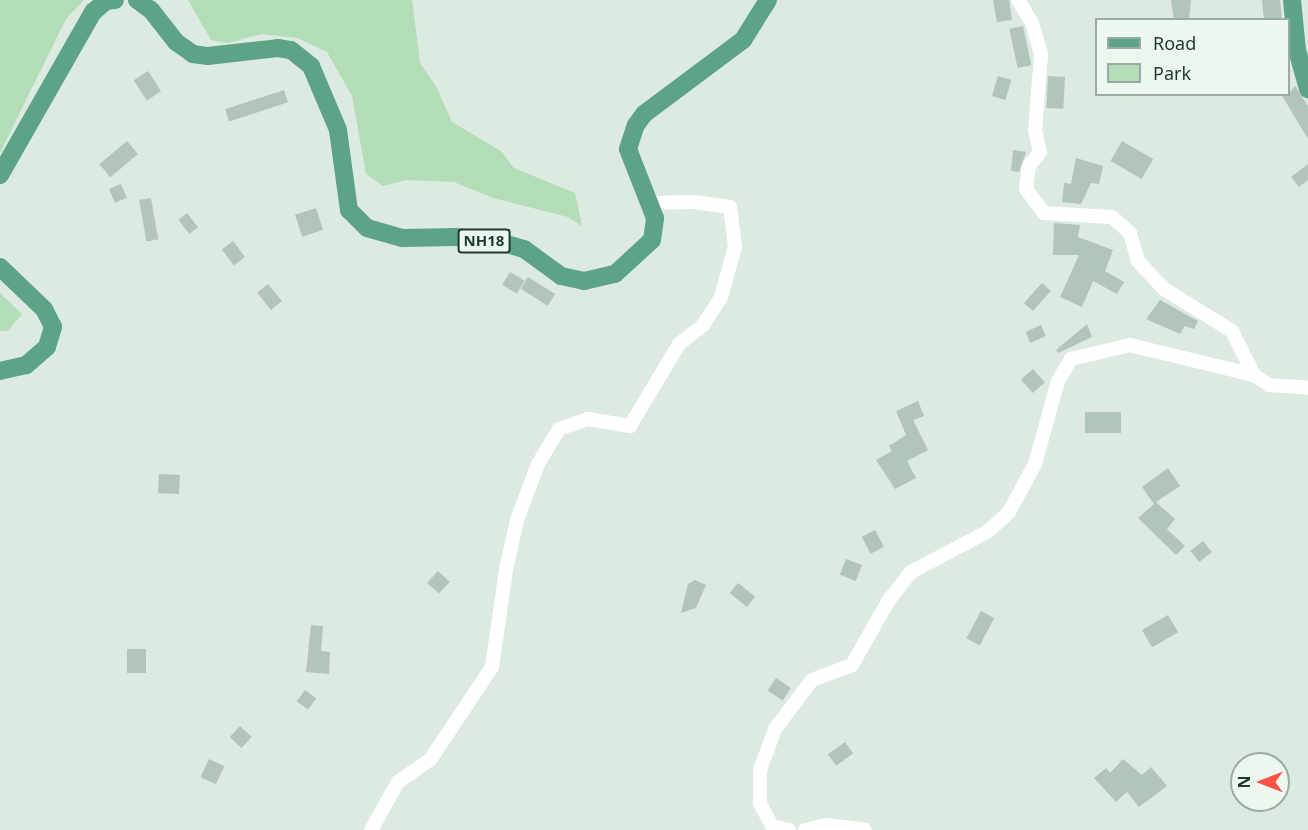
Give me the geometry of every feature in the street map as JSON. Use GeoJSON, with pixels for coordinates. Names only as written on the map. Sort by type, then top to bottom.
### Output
{"type":"FeatureCollection","features":[{"type":"Feature","properties":{"kind":"main road"},"geometry":{"type":"LineString","coordinates":[[0,176],[93,12],[115,0]]}},
{"type":"Feature","properties":{"kind":"main road","name":"NH18"},"geometry":{"type":"LineString","coordinates":[[141,1],[176,42],[193,54],[208,56],[278,48],[291,50],[305,60],[328,101],[338,130],[349,210],[367,228],[383,235],[503,243],[524,249],[561,276],[584,281],[615,274],[652,240],[655,218],[636,176],[628,149],[636,125],[644,114],[743,40],[768,0]]}},
{"type":"Feature","properties":{"kind":"main road"},"geometry":{"type":"LineString","coordinates":[[1292,0],[1297,50],[1308,88]]}},
{"type":"Feature","properties":{"kind":"main road"},"geometry":{"type":"LineString","coordinates":[[0,267],[44,309],[53,327],[47,347],[26,365],[0,370]]}},
{"type":"Feature","properties":{"kind":"street"},"geometry":{"type":"LineString","coordinates":[[1018,0],[1032,23],[1041,54],[1035,131],[1040,152],[1029,165],[1026,189],[1044,213],[1112,217],[1130,233],[1138,261],[1164,289],[1232,331],[1254,375]]}},
{"type":"Feature","properties":{"kind":"street"},"geometry":{"type":"LineString","coordinates":[[371,830],[398,782],[430,760],[492,667],[506,570],[517,520],[538,464],[560,429],[588,419],[630,426],[680,344],[703,325],[721,297],[735,247],[730,207],[695,202],[650,204]]}},
{"type":"Feature","properties":{"kind":"street"},"geometry":{"type":"LineString","coordinates":[[789,830],[772,826],[760,803],[760,770],[775,729],[812,680],[852,665],[911,572],[987,532],[1009,512],[1035,464],[1058,381],[1071,359],[1130,345],[1254,375],[1269,385],[1308,388]]}},
{"type":"Feature","properties":{"kind":"street"},"geometry":{"type":"LineString","coordinates":[[805,830],[826,825],[865,830]]}},
{"type":"Feature","properties":{"kind":"green space"},"geometry":{"type":"Polygon","coordinates":[[[0,0],[84,0],[66,19],[0,153],[0,0]]]}},
{"type":"Feature","properties":{"kind":"green space"},"geometry":{"type":"Polygon","coordinates":[[[188,0],[412,0],[420,63],[437,88],[452,122],[501,151],[514,168],[575,193],[582,226],[568,217],[493,198],[454,182],[406,180],[383,186],[366,174],[352,96],[327,52],[297,38],[261,34],[228,43],[211,40],[188,0]]]}},
{"type":"Feature","properties":{"kind":"green space"},"geometry":{"type":"Polygon","coordinates":[[[0,293],[22,314],[8,331],[0,331],[0,293]]]}},
{"type":"Feature","properties":{"kind":"building"},"geometry":{"type":"Polygon","coordinates":[[[993,0],[1009,0],[1012,20],[997,22],[993,0]]]}},
{"type":"Feature","properties":{"kind":"building"},"geometry":{"type":"Polygon","coordinates":[[[1171,0],[1191,0],[1189,18],[1174,18],[1171,0]]]}},
{"type":"Feature","properties":{"kind":"building"},"geometry":{"type":"Polygon","coordinates":[[[1262,0],[1280,0],[1282,18],[1264,18],[1262,0]]]}},
{"type":"Feature","properties":{"kind":"building"},"geometry":{"type":"Polygon","coordinates":[[[1023,26],[1031,65],[1018,68],[1009,29],[1023,26]]]}},
{"type":"Feature","properties":{"kind":"building"},"geometry":{"type":"Polygon","coordinates":[[[148,71],[161,91],[147,100],[134,80],[148,71]]]}},
{"type":"Feature","properties":{"kind":"building"},"geometry":{"type":"Polygon","coordinates":[[[998,76],[1011,80],[1005,100],[992,96],[998,76]]]}},
{"type":"Feature","properties":{"kind":"building"},"geometry":{"type":"Polygon","coordinates":[[[1048,76],[1065,77],[1063,109],[1046,108],[1048,76]]]}},
{"type":"Feature","properties":{"kind":"building"},"geometry":{"type":"Polygon","coordinates":[[[1295,86],[1308,106],[1308,139],[1282,96],[1290,96],[1290,92],[1295,86]]]}},
{"type":"Feature","properties":{"kind":"building"},"geometry":{"type":"Polygon","coordinates":[[[284,90],[288,102],[229,122],[225,109],[284,90]]]}},
{"type":"Feature","properties":{"kind":"building"},"geometry":{"type":"Polygon","coordinates":[[[127,141],[138,154],[110,177],[99,164],[127,141]]]}},
{"type":"Feature","properties":{"kind":"building"},"geometry":{"type":"Polygon","coordinates":[[[1122,141],[1153,159],[1142,179],[1110,161],[1122,141]]]}},
{"type":"Feature","properties":{"kind":"building"},"geometry":{"type":"Polygon","coordinates":[[[1013,150],[1026,152],[1019,172],[1011,171],[1013,150]]]}},
{"type":"Feature","properties":{"kind":"building"},"geometry":{"type":"Polygon","coordinates":[[[1076,158],[1103,166],[1099,184],[1091,183],[1081,204],[1062,202],[1064,183],[1071,184],[1076,158]]]}},
{"type":"Feature","properties":{"kind":"building"},"geometry":{"type":"Polygon","coordinates":[[[1308,164],[1308,180],[1299,187],[1291,177],[1308,164]]]}},
{"type":"Feature","properties":{"kind":"building"},"geometry":{"type":"Polygon","coordinates":[[[121,184],[127,198],[115,203],[109,189],[121,184]]]}},
{"type":"Feature","properties":{"kind":"building"},"geometry":{"type":"Polygon","coordinates":[[[151,198],[158,239],[146,241],[139,200],[151,198]]]}},
{"type":"Feature","properties":{"kind":"building"},"geometry":{"type":"Polygon","coordinates":[[[316,208],[323,230],[302,237],[295,215],[316,208]]]}},
{"type":"Feature","properties":{"kind":"building"},"geometry":{"type":"Polygon","coordinates":[[[187,213],[198,227],[189,234],[178,220],[187,213]]]}},
{"type":"Feature","properties":{"kind":"building"},"geometry":{"type":"Polygon","coordinates":[[[1054,223],[1080,225],[1078,237],[1113,250],[1105,271],[1124,282],[1117,294],[1093,281],[1082,307],[1060,297],[1079,255],[1053,255],[1054,223]]]}},
{"type":"Feature","properties":{"kind":"building"},"geometry":{"type":"Polygon","coordinates":[[[233,241],[245,257],[234,265],[222,249],[233,241]]]}},
{"type":"Feature","properties":{"kind":"building"},"geometry":{"type":"Polygon","coordinates":[[[510,272],[525,281],[517,294],[502,285],[510,272]]]}},
{"type":"Feature","properties":{"kind":"building"},"geometry":{"type":"Polygon","coordinates":[[[528,277],[555,294],[548,306],[521,289],[528,277]]]}},
{"type":"Feature","properties":{"kind":"building"},"geometry":{"type":"Polygon","coordinates":[[[1042,283],[1051,291],[1033,311],[1024,303],[1042,283]]]}},
{"type":"Feature","properties":{"kind":"building"},"geometry":{"type":"Polygon","coordinates":[[[268,284],[282,301],[271,310],[257,293],[268,284]]]}},
{"type":"Feature","properties":{"kind":"building"},"geometry":{"type":"Polygon","coordinates":[[[1160,300],[1198,321],[1194,329],[1185,326],[1180,334],[1146,319],[1160,300]]]}},
{"type":"Feature","properties":{"kind":"building"},"geometry":{"type":"Polygon","coordinates":[[[1087,324],[1092,337],[1058,353],[1056,350],[1087,324]]]}},
{"type":"Feature","properties":{"kind":"building"},"geometry":{"type":"Polygon","coordinates":[[[1041,325],[1046,336],[1030,343],[1025,332],[1041,325]]]}},
{"type":"Feature","properties":{"kind":"building"},"geometry":{"type":"Polygon","coordinates":[[[1033,369],[1045,383],[1033,393],[1021,379],[1033,369]]]}},
{"type":"Feature","properties":{"kind":"building"},"geometry":{"type":"Polygon","coordinates":[[[918,401],[924,416],[913,420],[928,450],[907,461],[916,478],[895,489],[876,460],[892,451],[889,446],[906,435],[896,411],[918,401]]]}},
{"type":"Feature","properties":{"kind":"building"},"geometry":{"type":"Polygon","coordinates":[[[1085,412],[1121,412],[1121,433],[1085,433],[1085,412]]]}},
{"type":"Feature","properties":{"kind":"building"},"geometry":{"type":"Polygon","coordinates":[[[1168,468],[1180,486],[1156,502],[1175,519],[1167,529],[1185,546],[1176,555],[1138,518],[1154,504],[1142,487],[1168,468]]]}},
{"type":"Feature","properties":{"kind":"building"},"geometry":{"type":"Polygon","coordinates":[[[159,474],[180,475],[179,494],[158,493],[159,474]]]}},
{"type":"Feature","properties":{"kind":"building"},"geometry":{"type":"Polygon","coordinates":[[[875,530],[884,547],[871,554],[862,537],[875,530]]]}},
{"type":"Feature","properties":{"kind":"building"},"geometry":{"type":"Polygon","coordinates":[[[1203,541],[1212,552],[1199,562],[1191,551],[1203,541]]]}},
{"type":"Feature","properties":{"kind":"building"},"geometry":{"type":"Polygon","coordinates":[[[846,559],[862,565],[856,581],[840,575],[846,559]]]}},
{"type":"Feature","properties":{"kind":"building"},"geometry":{"type":"Polygon","coordinates":[[[438,571],[450,582],[439,594],[427,583],[438,571]]]}},
{"type":"Feature","properties":{"kind":"building"},"geometry":{"type":"Polygon","coordinates":[[[695,580],[706,585],[696,608],[681,613],[688,584],[695,580]]]}},
{"type":"Feature","properties":{"kind":"building"},"geometry":{"type":"Polygon","coordinates":[[[738,583],[755,597],[747,607],[730,593],[738,583]]]}},
{"type":"Feature","properties":{"kind":"building"},"geometry":{"type":"Polygon","coordinates":[[[981,611],[994,618],[980,645],[966,638],[981,611]]]}},
{"type":"Feature","properties":{"kind":"building"},"geometry":{"type":"Polygon","coordinates":[[[1168,615],[1178,632],[1152,647],[1142,630],[1168,615]]]}},
{"type":"Feature","properties":{"kind":"building"},"geometry":{"type":"Polygon","coordinates":[[[311,625],[323,626],[321,651],[330,652],[329,674],[306,672],[311,625]]]}},
{"type":"Feature","properties":{"kind":"building"},"geometry":{"type":"Polygon","coordinates":[[[127,649],[146,649],[146,673],[127,673],[127,649]]]}},
{"type":"Feature","properties":{"kind":"building"},"geometry":{"type":"Polygon","coordinates":[[[776,678],[791,688],[783,701],[768,690],[776,678]]]}},
{"type":"Feature","properties":{"kind":"building"},"geometry":{"type":"Polygon","coordinates":[[[305,690],[316,698],[308,710],[297,701],[305,690]]]}},
{"type":"Feature","properties":{"kind":"building"},"geometry":{"type":"Polygon","coordinates":[[[240,726],[252,737],[241,748],[230,737],[240,726]]]}},
{"type":"Feature","properties":{"kind":"building"},"geometry":{"type":"Polygon","coordinates":[[[845,742],[853,753],[836,766],[828,754],[845,742]]]}},
{"type":"Feature","properties":{"kind":"building"},"geometry":{"type":"Polygon","coordinates":[[[209,759],[224,766],[216,784],[201,777],[209,759]]]}},
{"type":"Feature","properties":{"kind":"building"},"geometry":{"type":"Polygon","coordinates":[[[1123,759],[1142,775],[1151,767],[1167,786],[1139,807],[1127,792],[1116,802],[1094,778],[1106,768],[1110,773],[1123,759]]]}}]}
